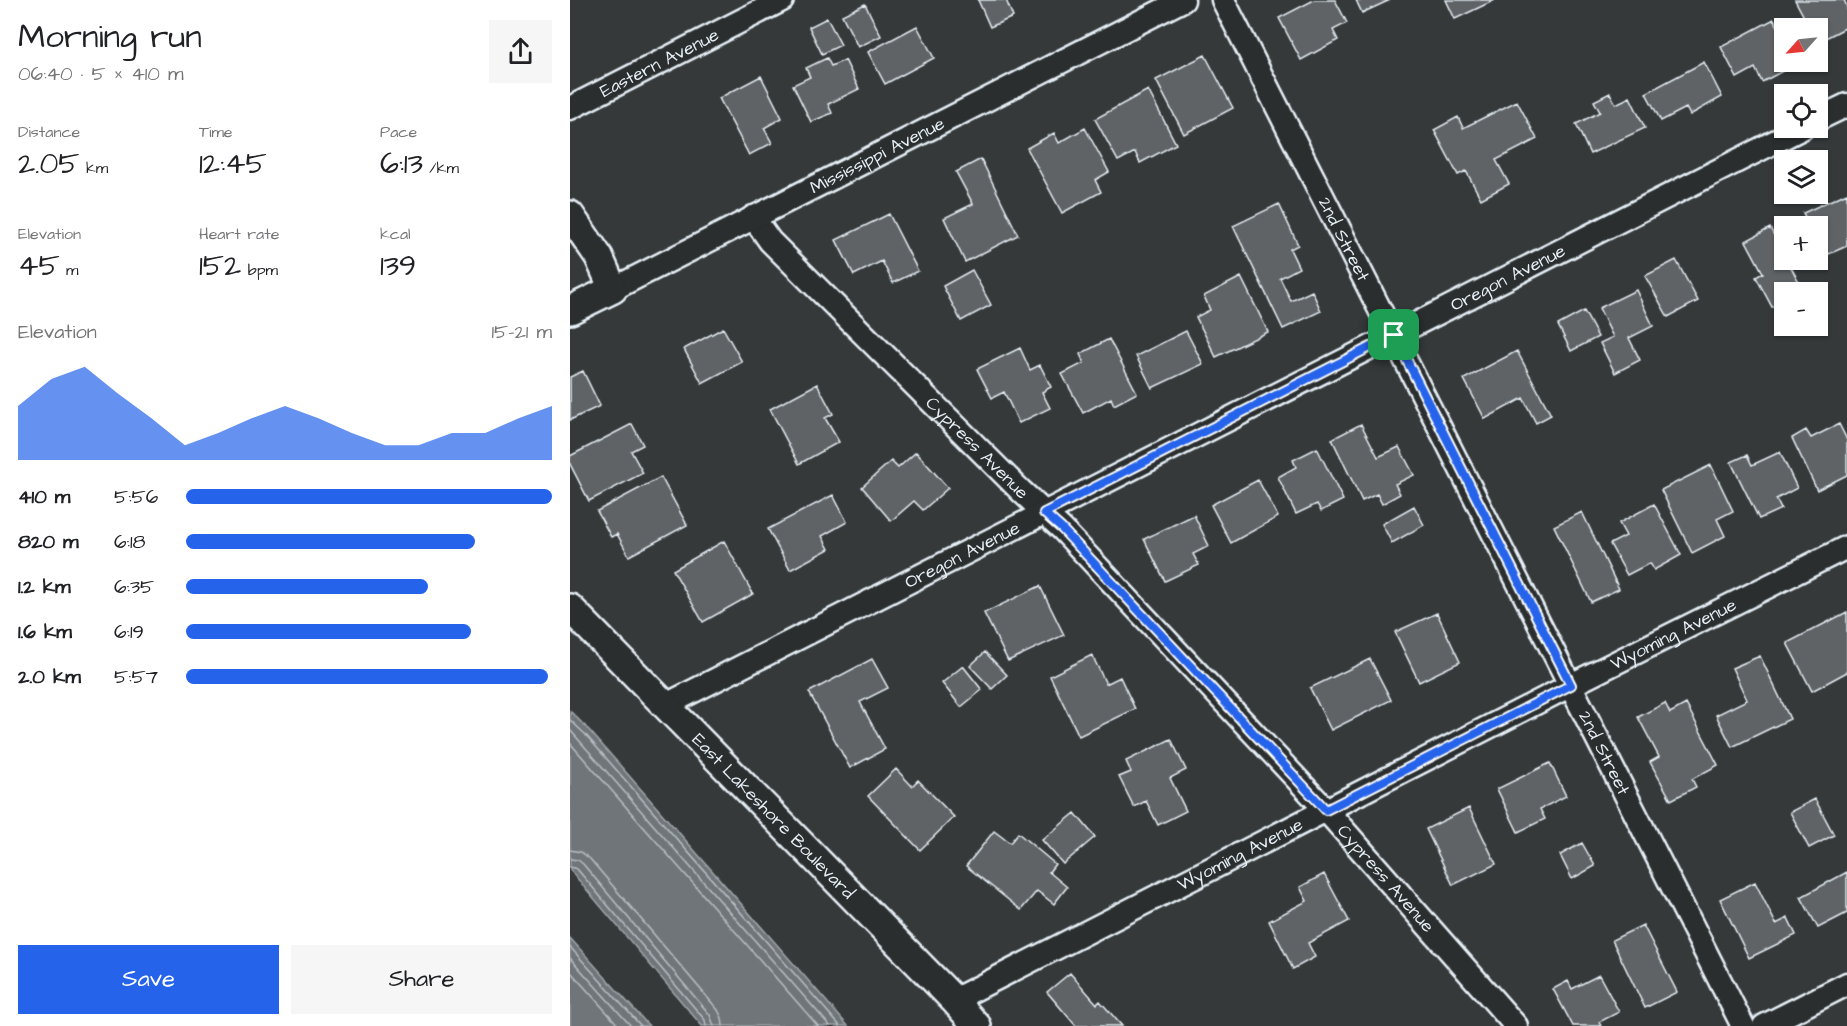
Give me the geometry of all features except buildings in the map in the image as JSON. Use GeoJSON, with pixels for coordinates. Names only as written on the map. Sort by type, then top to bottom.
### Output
{"type":"FeatureCollection","features":[{"type":"Feature","properties":{"kind":"street","name":"Eastern Avenue"},"geometry":{"type":"LineString","coordinates":[[570,108],[782,0]]}},
{"type":"Feature","properties":{"kind":"street","name":"Mississippi Avenue"},"geometry":{"type":"LineString","coordinates":[[570,310],[1183,0]]}},
{"type":"Feature","properties":{"kind":"street","name":"2nd Street"},"geometry":{"type":"LineString","coordinates":[[1223,0],[1743,1026]]}},
{"type":"Feature","properties":{"kind":"street"},"geometry":{"type":"LineString","coordinates":[[1828,114],[1847,105]]}},
{"type":"Feature","properties":{"kind":"street","name":"Oregon Avenue"},"geometry":{"type":"LineString","coordinates":[[666,705],[1782,138]]}},
{"type":"Feature","properties":{"kind":"street"},"geometry":{"type":"LineString","coordinates":[[570,215],[598,257],[613,289]]}},
{"type":"Feature","properties":{"kind":"street","name":"Cypress Avenue"},"geometry":{"type":"LineString","coordinates":[[753,218],[770,241],[1062,529],[1326,810],[1516,1026]]}},
{"type":"Feature","properties":{"kind":"street","name":"Wyoming Avenue"},"geometry":{"type":"LineString","coordinates":[[954,1000],[1847,547]]}},
{"type":"Feature","properties":{"kind":"street","name":"East Lakeshore Boulevard"},"geometry":{"type":"LineString","coordinates":[[570,608],[977,1026]]}},
{"type":"Feature","properties":{"kind":"street"},"geometry":{"type":"LineString","coordinates":[[1764,1026],[1847,984]]}},
{"type":"Feature","properties":{"kind":"water"},"geometry":{"type":"Polygon","coordinates":[[[570,711],[848,1026],[702,1026],[570,870],[570,711]]]}},
{"type":"Feature","properties":{"kind":"water"},"geometry":{"type":"Polygon","coordinates":[[[570,938],[649,1026],[570,1026],[570,938]]]}},
{"type":"Feature","properties":{"kind":"route"},"geometry":{"type":"LineString","coordinates":[[1394,335],[1571,685],[1326,810],[1062,529],[1044,513],[1394,335]]}}]}
